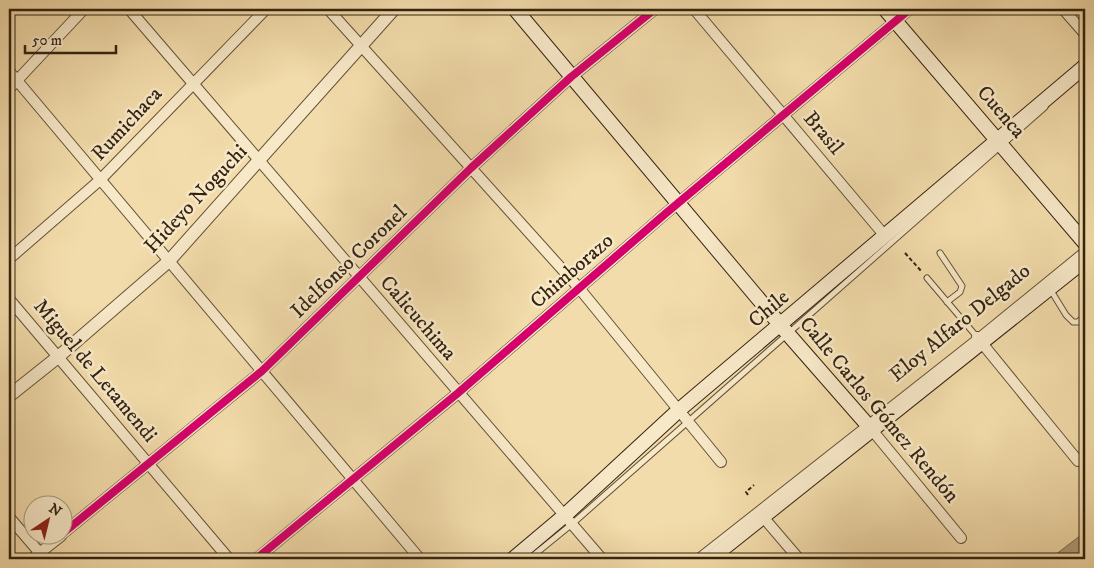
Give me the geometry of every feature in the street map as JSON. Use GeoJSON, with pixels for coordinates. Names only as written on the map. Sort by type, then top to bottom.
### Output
{"type":"FeatureCollection","features":[{"type":"Feature","properties":{"kind":"main road","name":"Calle Carlos Gómez Rendón"},"geometry":{"type":"LineString","coordinates":[[516,9],[571,77],[869,426]]}},
{"type":"Feature","properties":{"kind":"main road","name":"Cuenca"},"geometry":{"type":"LineString","coordinates":[[885,9],[1085,243]]}},
{"type":"Feature","properties":{"kind":"main road","name":"Chile"},"geometry":{"type":"LineString","coordinates":[[513,559],[568,520],[785,329],[885,236],[1001,143],[1085,66]]}},
{"type":"Feature","properties":{"kind":"main road","name":"Eloy Alfaro Delgado"},"geometry":{"type":"LineString","coordinates":[[710,559],[869,426],[1085,260]]}},
{"type":"Feature","properties":{"kind":"street"},"geometry":{"type":"LineString","coordinates":[[9,89],[84,9]]}},
{"type":"Feature","properties":{"kind":"street","name":"Calicuchima"},"geometry":{"type":"LineString","coordinates":[[129,9],[602,559]]}},
{"type":"Feature","properties":{"kind":"street","name":"Rumichaca"},"geometry":{"type":"LineString","coordinates":[[9,259],[100,180],[192,83],[266,9]]}},
{"type":"Feature","properties":{"kind":"street"},"geometry":{"type":"LineString","coordinates":[[328,9],[579,288],[721,462]]}},
{"type":"Feature","properties":{"kind":"street","name":"Hideyo Noguchi"},"geometry":{"type":"LineString","coordinates":[[9,396],[58,357],[169,261],[394,9]]}},
{"type":"Feature","properties":{"kind":"street","name":"Idelfonso Coronel"},"geometry":{"type":"LineString","coordinates":[[72,527],[262,371],[471,168],[571,77],[655,9]]}},
{"type":"Feature","properties":{"kind":"street","name":"Brasil"},"geometry":{"type":"LineString","coordinates":[[694,9],[885,236]]}},
{"type":"Feature","properties":{"kind":"street","name":"Chimborazo"},"geometry":{"type":"LineString","coordinates":[[256,559],[458,393],[679,203],[910,9]]}},
{"type":"Feature","properties":{"kind":"street"},"geometry":{"type":"LineString","coordinates":[[1063,9],[1085,34]]}},
{"type":"Feature","properties":{"kind":"street"},"geometry":{"type":"LineString","coordinates":[[9,71],[420,559]]}},
{"type":"Feature","properties":{"kind":"street","name":"Miguel de Letamendi"},"geometry":{"type":"LineString","coordinates":[[9,299],[229,559]]}},
{"type":"Feature","properties":{"kind":"street"},"geometry":{"type":"LineString","coordinates":[[980,340],[1078,461]]}},
{"type":"Feature","properties":{"kind":"street","name":"Calle Carlos Gómez Rendón"},"geometry":{"type":"LineString","coordinates":[[869,426],[961,538]]}},
{"type":"Feature","properties":{"kind":"street"},"geometry":{"type":"LineString","coordinates":[[9,517],[39,557]]}},
{"type":"Feature","properties":{"kind":"street"},"geometry":{"type":"LineString","coordinates":[[762,517],[799,559]]}},
{"type":"Feature","properties":{"kind":"street","name":"Idelfonso Coronel"},"geometry":{"type":"LineString","coordinates":[[39,557],[50,546]]}},
{"type":"Feature","properties":{"kind":"lane","name":"Chile"},"geometry":{"type":"LineString","coordinates":[[785,329],[1001,143]]}},
{"type":"Feature","properties":{"kind":"lane","name":"Eloy Alfaro Delgado"},"geometry":{"type":"LineString","coordinates":[[980,340],[1085,249]]}},
{"type":"Feature","properties":{"kind":"lane"},"geometry":{"type":"LineString","coordinates":[[940,253],[962,286],[960,292],[947,302]]}},
{"type":"Feature","properties":{"kind":"lane"},"geometry":{"type":"LineString","coordinates":[[927,278],[980,340]]}},
{"type":"Feature","properties":{"kind":"lane"},"geometry":{"type":"LineString","coordinates":[[1049,289],[1069,319],[1078,322],[1085,316]]}},
{"type":"Feature","properties":{"kind":"lane","name":"Eloy Alfaro Delgado"},"geometry":{"type":"LineString","coordinates":[[695,559],[869,426]]}},
{"type":"Feature","properties":{"kind":"lane","name":"Chile"},"geometry":{"type":"LineString","coordinates":[[529,559],[568,520]]}},
{"type":"Feature","properties":{"kind":"path"},"geometry":{"type":"LineString","coordinates":[[905,253],[927,278]]}},
{"type":"Feature","properties":{"kind":"path"},"geometry":{"type":"LineString","coordinates":[[748,495],[746,492],[754,485]]}},
{"type":"Feature","properties":{"kind":"shaded area"},"geometry":{"type":"Polygon","coordinates":[[[1085,532],[1085,559],[1052,559],[1055,555],[1085,532]]]}},
{"type":"Feature","properties":{"kind":"cycle path"},"geometry":{"type":"LineString","coordinates":[[72,526],[262,371],[471,168],[571,77],[655,9]]}},
{"type":"Feature","properties":{"kind":"cycle path"},"geometry":{"type":"LineString","coordinates":[[256,559],[458,393],[665,214],[910,9]]}}]}
